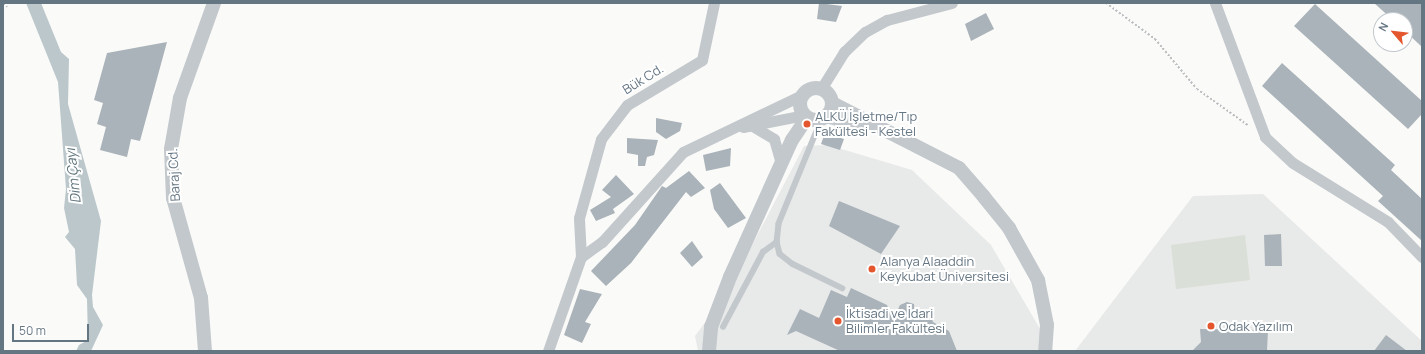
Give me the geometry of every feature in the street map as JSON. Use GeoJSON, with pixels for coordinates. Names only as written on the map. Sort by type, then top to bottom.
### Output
{"type":"FeatureCollection","features":[{"type":"Feature","properties":{"kind":"street","name":"Baraj Cd."},"geometry":{"type":"LineString","coordinates":[[205,351],[201,298],[173,198],[171,149],[180,98],[214,3]]}},
{"type":"Feature","properties":{"kind":"street","name":"Bük Cd."},"geometry":{"type":"LineString","coordinates":[[581,257],[579,218],[601,139],[627,105],[702,60],[714,3]]}},
{"type":"Feature","properties":{"kind":"street"},"geometry":{"type":"LineString","coordinates":[[821,88],[844,52],[865,32],[887,20],[952,3]]}},
{"type":"Feature","properties":{"kind":"street"},"geometry":{"type":"LineString","coordinates":[[1215,3],[1265,137],[1293,163],[1388,222],[1422,257]]}},
{"type":"Feature","properties":{"kind":"street"},"geometry":{"type":"LineString","coordinates":[[548,351],[581,257],[602,242],[683,152],[802,95],[811,88],[821,88]]}},
{"type":"Feature","properties":{"kind":"street"},"geometry":{"type":"LineString","coordinates":[[821,88],[832,103],[887,133],[959,168],[1009,228],[1038,280],[1046,325],[1045,351]]}},
{"type":"Feature","properties":{"kind":"street"},"geometry":{"type":"LineString","coordinates":[[802,95],[799,105],[815,118]]}},
{"type":"Feature","properties":{"kind":"street"},"geometry":{"type":"LineString","coordinates":[[709,351],[711,327],[730,277],[781,163],[797,132],[832,103]]}},
{"type":"Feature","properties":{"kind":"street"},"geometry":{"type":"LineString","coordinates":[[727,130],[752,125],[815,118],[887,133]]}},
{"type":"Feature","properties":{"kind":"street"},"geometry":{"type":"LineString","coordinates":[[752,125],[774,139],[781,163]]}},
{"type":"Feature","properties":{"kind":"lane"},"geometry":{"type":"LineString","coordinates":[[815,118],[780,224],[777,242],[780,254],[794,264],[842,288]]}},
{"type":"Feature","properties":{"kind":"lane"},"geometry":{"type":"LineString","coordinates":[[723,327],[763,252],[777,242]]}},
{"type":"Feature","properties":{"kind":"path"},"geometry":{"type":"LineString","coordinates":[[4,3],[7,7]]}},
{"type":"Feature","properties":{"kind":"path"},"geometry":{"type":"LineString","coordinates":[[1106,3],[1155,39],[1197,89],[1265,137]]}},
{"type":"Feature","properties":{"kind":"shaded area","name":"Alanya Alaaddin Keykubat Üniversitesi"},"geometry":{"type":"Polygon","coordinates":[[[828,145],[912,170],[991,245],[1053,351],[698,351],[695,336],[727,293],[804,146],[828,145]]]}},
{"type":"Feature","properties":{"kind":"shaded area"},"geometry":{"type":"Polygon","coordinates":[[[1263,194],[1422,341],[1422,351],[1075,351],[1193,196],[1263,194]]]}},
{"type":"Feature","properties":{"kind":"shaded area"},"geometry":{"type":"Polygon","coordinates":[[[1245,235],[1250,280],[1176,289],[1171,245],[1245,235]]]}},
{"type":"Feature","properties":{"kind":"water","name":"Dim Çayı"},"geometry":{"type":"Polygon","coordinates":[[[26,3],[41,3],[61,52],[69,59],[68,104],[101,221],[92,295],[93,307],[103,325],[91,351],[76,351],[79,345],[88,340],[87,299],[77,285],[75,249],[65,237],[69,232],[64,208],[66,189],[58,82],[26,3]]]}},
{"type":"Feature","properties":{"kind":"building"},"geometry":{"type":"Polygon","coordinates":[[[819,3],[842,6],[836,22],[817,19],[819,3]]]}},
{"type":"Feature","properties":{"kind":"building"},"geometry":{"type":"Polygon","coordinates":[[[1374,3],[1422,3],[1422,47],[1413,39],[1413,12],[1384,12],[1374,3]]]}},
{"type":"Feature","properties":{"kind":"building"},"geometry":{"type":"Polygon","coordinates":[[[1315,4],[1422,101],[1422,114],[1408,129],[1294,26],[1315,4]]]}},
{"type":"Feature","properties":{"kind":"building"},"geometry":{"type":"Polygon","coordinates":[[[986,13],[994,29],[971,41],[965,24],[986,13]]]}},
{"type":"Feature","properties":{"kind":"building"},"geometry":{"type":"Polygon","coordinates":[[[167,42],[140,141],[131,139],[127,157],[100,150],[106,127],[97,124],[103,103],[94,100],[107,53],[167,42]]]}},
{"type":"Feature","properties":{"kind":"building"},"geometry":{"type":"Polygon","coordinates":[[[1282,63],[1395,165],[1391,170],[1422,199],[1422,241],[1378,201],[1383,196],[1262,86],[1282,63]]]}},
{"type":"Feature","properties":{"kind":"building"},"geometry":{"type":"Polygon","coordinates":[[[656,118],[682,123],[680,131],[666,139],[656,132],[656,118]]]}},
{"type":"Feature","properties":{"kind":"building"},"geometry":{"type":"Polygon","coordinates":[[[825,133],[844,139],[840,150],[821,144],[825,133]]]}},
{"type":"Feature","properties":{"kind":"building"},"geometry":{"type":"Polygon","coordinates":[[[627,138],[658,140],[654,155],[647,157],[645,166],[638,166],[638,155],[627,153],[627,138]]]}},
{"type":"Feature","properties":{"kind":"building"},"geometry":{"type":"Polygon","coordinates":[[[731,148],[730,166],[706,171],[703,155],[731,148]]]}},
{"type":"Feature","properties":{"kind":"building"},"geometry":{"type":"Polygon","coordinates":[[[689,171],[705,188],[691,197],[686,192],[631,263],[606,286],[591,271],[635,225],[662,186],[666,188],[689,171]]]}},
{"type":"Feature","properties":{"kind":"building"},"geometry":{"type":"Polygon","coordinates":[[[616,175],[634,194],[613,209],[615,213],[596,221],[590,210],[611,197],[602,190],[616,175]]]}},
{"type":"Feature","properties":{"kind":"building"},"geometry":{"type":"Polygon","coordinates":[[[720,183],[746,218],[728,228],[714,209],[710,190],[720,183]]]}},
{"type":"Feature","properties":{"kind":"building"},"geometry":{"type":"Polygon","coordinates":[[[839,201],[900,226],[881,254],[829,226],[839,201]]]}},
{"type":"Feature","properties":{"kind":"building"},"geometry":{"type":"Polygon","coordinates":[[[1281,234],[1282,266],[1265,266],[1264,235],[1281,234]]]}},
{"type":"Feature","properties":{"kind":"building"},"geometry":{"type":"Polygon","coordinates":[[[692,241],[703,257],[692,267],[680,253],[692,241]]]}},
{"type":"Feature","properties":{"kind":"building","name":"İktisadi ve İdari Bilimler Fakültesi"},"geometry":{"type":"Polygon","coordinates":[[[851,288],[887,305],[893,320],[900,305],[907,302],[914,304],[915,317],[924,310],[930,313],[933,322],[949,331],[957,351],[840,351],[796,331],[787,335],[800,309],[819,318],[831,290],[847,297],[851,288]]]}},
{"type":"Feature","properties":{"kind":"building"},"geometry":{"type":"Polygon","coordinates":[[[580,289],[602,294],[585,322],[591,324],[582,343],[564,335],[580,289]]]}},
{"type":"Feature","properties":{"kind":"building"},"geometry":{"type":"Polygon","coordinates":[[[1200,329],[1268,330],[1267,351],[1192,351],[1201,342],[1200,329]]]}},
{"type":"Feature","properties":{"kind":"building"},"geometry":{"type":"Polygon","coordinates":[[[1386,335],[1407,351],[1374,351],[1386,335]]]}},
{"type":"Feature","properties":{"kind":"place","name":"ALKÜ İşletme/Tıp Fakültesi - Kestel"},"geometry":{"type":"Point","coordinates":[807,124]}},
{"type":"Feature","properties":{"kind":"place","name":"Alanya Alaaddin Keykubat Üniversitesi"},"geometry":{"type":"Point","coordinates":[872,269]}},
{"type":"Feature","properties":{"kind":"place","name":"İktisadi ve İdari Bilimler Fakültesi"},"geometry":{"type":"Point","coordinates":[838,321]}},
{"type":"Feature","properties":{"kind":"place","name":"Odak Yazılım"},"geometry":{"type":"Point","coordinates":[1211,326]}}]}
